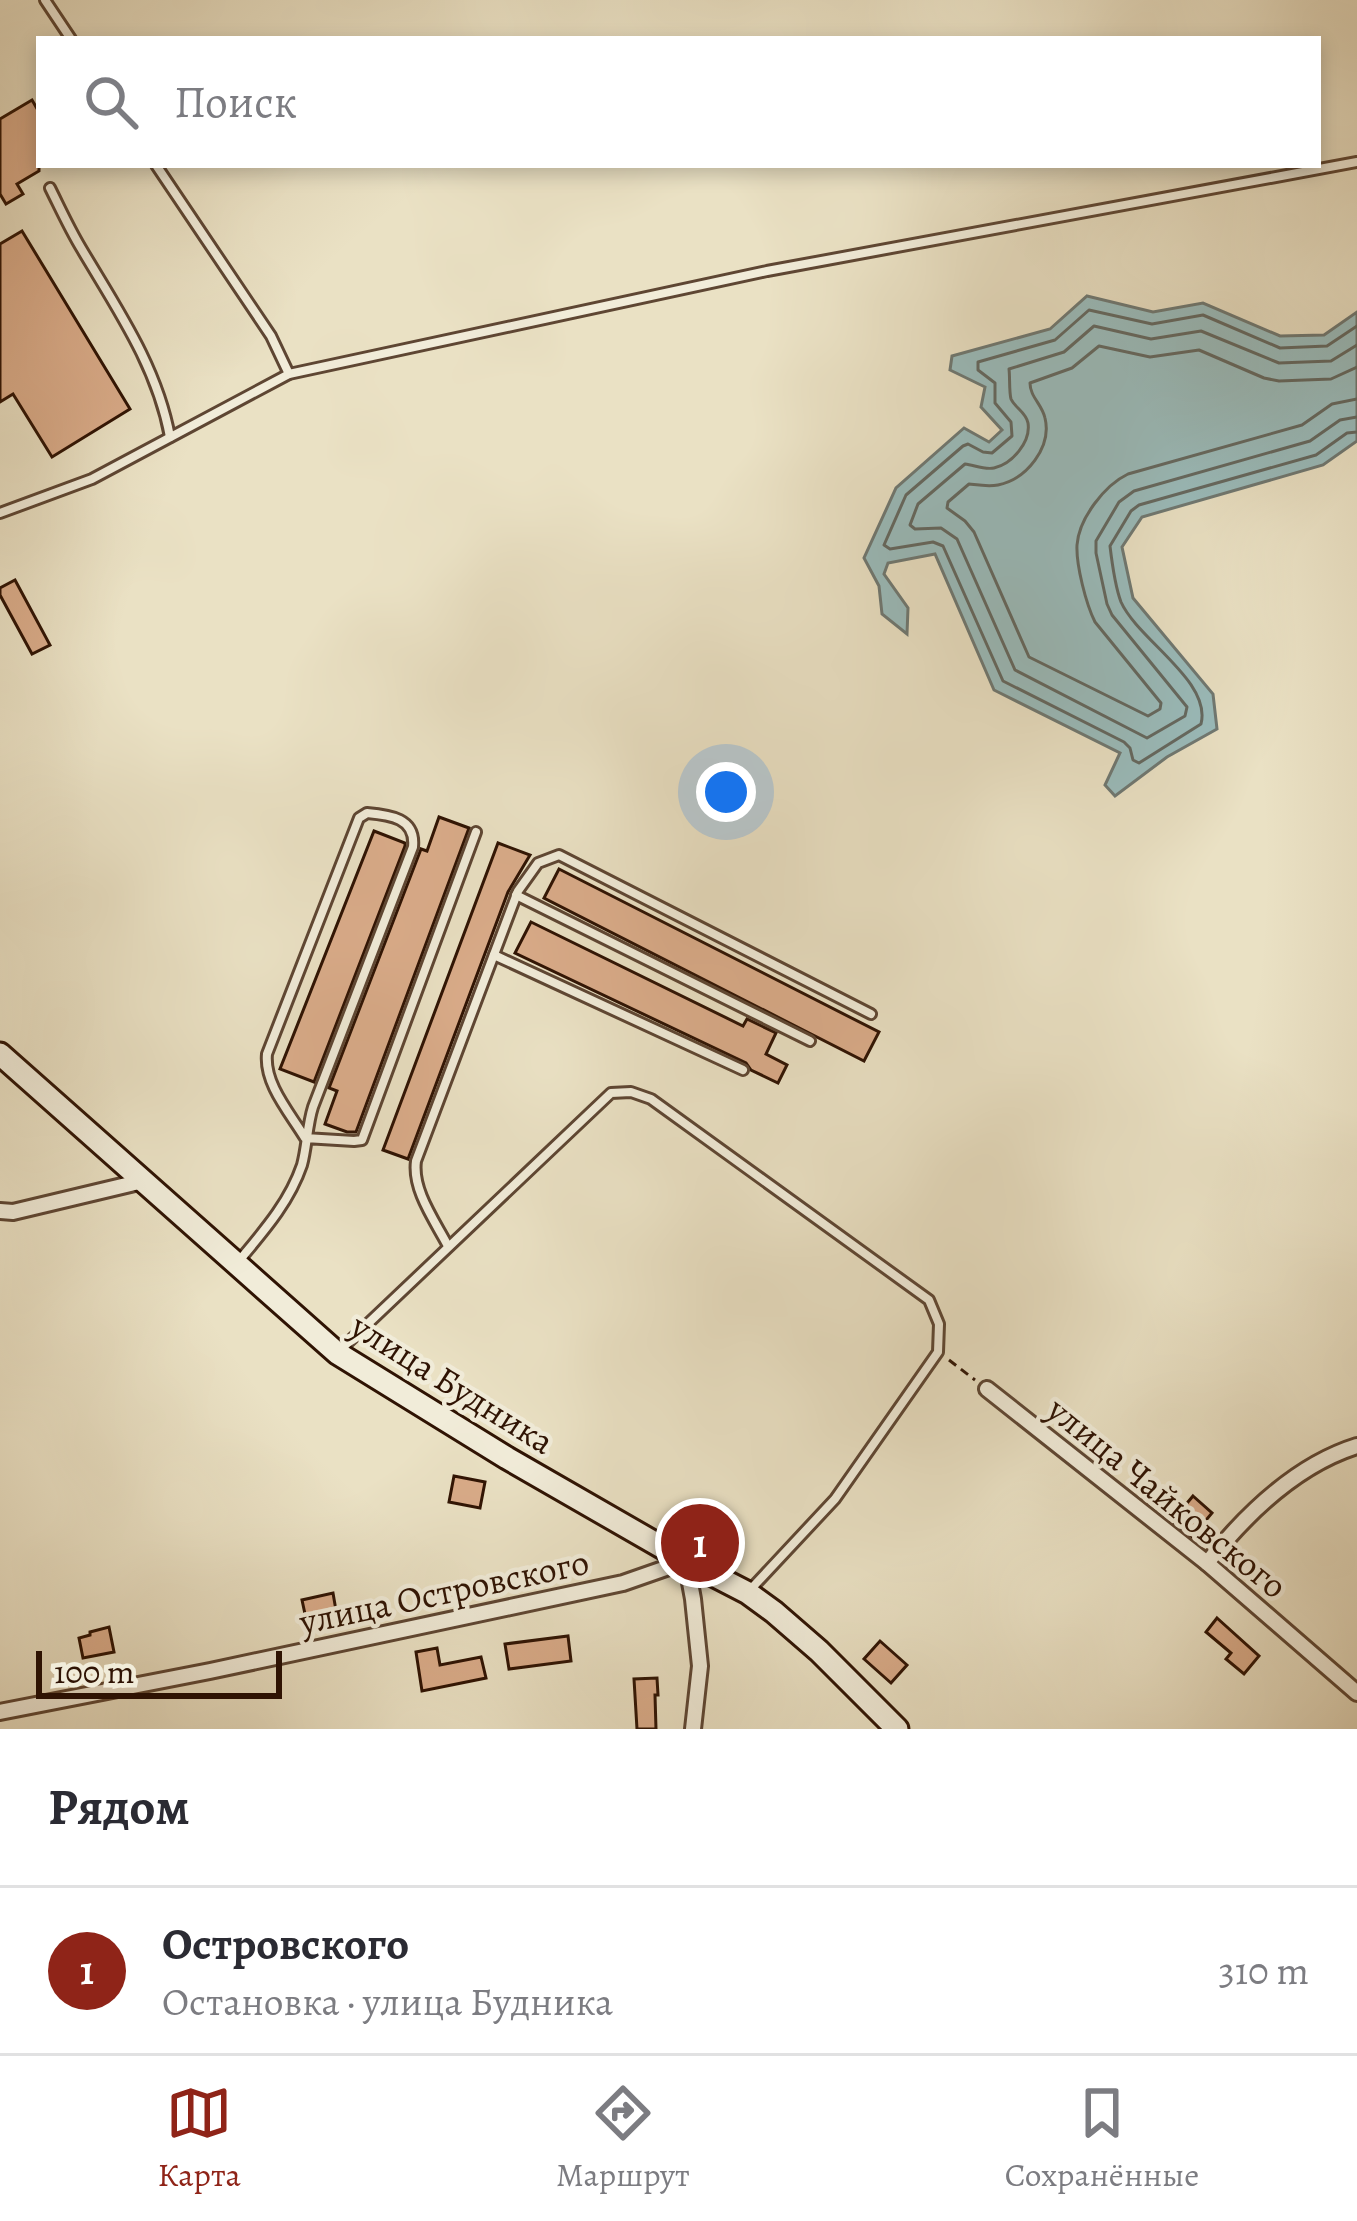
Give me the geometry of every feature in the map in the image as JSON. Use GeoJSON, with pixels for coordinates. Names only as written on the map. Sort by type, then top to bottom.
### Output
{"type":"FeatureCollection","features":[{"type":"Feature","properties":{"kind":"street","name":"улица Будника"},"geometry":{"type":"LineString","coordinates":[[0,1054],[337,1353],[507,1458],[748,1593],[819,1651],[897,1729]]}},
{"type":"Feature","properties":{"kind":"street"},"geometry":{"type":"LineString","coordinates":[[0,1211],[13,1212],[143,1181]]}},
{"type":"Feature","properties":{"kind":"street","name":"улица Чайковского"},"geometry":{"type":"LineString","coordinates":[[986,1389],[1208,1563],[1357,1693]]}},
{"type":"Feature","properties":{"kind":"street"},"geometry":{"type":"LineString","coordinates":[[1208,1563],[1255,1509],[1304,1473],[1351,1448],[1357,1430]]}},
{"type":"Feature","properties":{"kind":"street"},"geometry":{"type":"LineString","coordinates":[[686,1561],[700,1666],[693,1729]]}},
{"type":"Feature","properties":{"kind":"street","name":"улица Островского"},"geometry":{"type":"LineString","coordinates":[[0,1712],[623,1583],[686,1561]]}},
{"type":"Feature","properties":{"kind":"lane"},"geometry":{"type":"LineString","coordinates":[[45,0],[69,36]]}},
{"type":"Feature","properties":{"kind":"lane"},"geometry":{"type":"LineString","coordinates":[[0,513],[92,479],[290,374],[767,271],[1357,162]]}},
{"type":"Feature","properties":{"kind":"lane"},"geometry":{"type":"LineString","coordinates":[[159,168],[260,318],[290,374]]}},
{"type":"Feature","properties":{"kind":"lane"},"geometry":{"type":"LineString","coordinates":[[50,188],[157,384],[170,437]]}},
{"type":"Feature","properties":{"kind":"lane"},"geometry":{"type":"LineString","coordinates":[[237,1264],[285,1203],[304,1161],[313,1107],[413,847],[413,830],[392,817],[367,813],[359,818],[267,1054],[270,1081],[305,1138]]}},
{"type":"Feature","properties":{"kind":"lane"},"geometry":{"type":"LineString","coordinates":[[305,1138],[362,1140],[476,832]]}},
{"type":"Feature","properties":{"kind":"lane"},"geometry":{"type":"LineString","coordinates":[[448,1246],[414,1173],[416,1161],[516,895],[538,863],[559,855],[871,1014]]}},
{"type":"Feature","properties":{"kind":"lane"},"geometry":{"type":"LineString","coordinates":[[516,895],[810,1041]]}},
{"type":"Feature","properties":{"kind":"lane"},"geometry":{"type":"LineString","coordinates":[[494,955],[742,1070]]}},
{"type":"Feature","properties":{"kind":"lane"},"geometry":{"type":"LineString","coordinates":[[337,1353],[611,1093],[641,1094],[929,1300],[939,1324],[938,1352],[835,1498],[748,1593]]}},
{"type":"Feature","properties":{"kind":"path"},"geometry":{"type":"LineString","coordinates":[[938,1352],[986,1389]]}},
{"type":"Feature","properties":{"kind":"water"},"geometry":{"type":"Polygon","coordinates":[[[1087,296],[1153,312],[1203,303],[1280,336],[1324,335],[1357,312],[1357,441],[1323,465],[1142,517],[1122,547],[1133,598],[1213,694],[1217,729],[1167,757],[1115,796],[1105,785],[1120,753],[994,690],[935,554],[888,563],[884,574],[908,608],[907,634],[882,614],[879,586],[864,558],[896,488],[964,428],[989,442],[1002,430],[981,407],[985,387],[950,370],[952,356],[1050,329],[1087,296]]]}},
{"type":"Feature","properties":{"kind":"building"},"geometry":{"type":"Polygon","coordinates":[[[32,100],[36,107],[39,171],[17,184],[23,194],[6,204],[0,194],[0,119],[32,100]]]}},
{"type":"Feature","properties":{"kind":"building"},"geometry":{"type":"Polygon","coordinates":[[[22,231],[130,409],[52,457],[13,394],[0,402],[0,244],[22,231]]]}},
{"type":"Feature","properties":{"kind":"building"},"geometry":{"type":"Polygon","coordinates":[[[15,580],[50,645],[32,654],[0,595],[0,588],[15,580]]]}},
{"type":"Feature","properties":{"kind":"building"},"geometry":{"type":"Polygon","coordinates":[[[439,817],[469,828],[356,1132],[347,1132],[325,1124],[337,1091],[329,1088],[421,849],[427,851],[439,817]]]}},
{"type":"Feature","properties":{"kind":"building"},"geometry":{"type":"Polygon","coordinates":[[[374,831],[405,846],[314,1082],[280,1069],[374,831]]]}},
{"type":"Feature","properties":{"kind":"building"},"geometry":{"type":"Polygon","coordinates":[[[498,843],[530,855],[508,892],[408,1159],[383,1150],[498,843]]]}},
{"type":"Feature","properties":{"kind":"building"},"geometry":{"type":"Polygon","coordinates":[[[559,869],[879,1032],[864,1061],[544,898],[559,869]]]}},
{"type":"Feature","properties":{"kind":"building"},"geometry":{"type":"Polygon","coordinates":[[[531,922],[743,1026],[747,1019],[776,1033],[766,1054],[787,1065],[778,1083],[746,1063],[515,953],[531,922]]]}},
{"type":"Feature","properties":{"kind":"building"},"geometry":{"type":"Polygon","coordinates":[[[454,1476],[485,1482],[480,1508],[449,1502],[454,1476]]]}},
{"type":"Feature","properties":{"kind":"building"},"geometry":{"type":"Polygon","coordinates":[[[1193,1496],[1212,1513],[1192,1537],[1172,1521],[1193,1496]]]}},
{"type":"Feature","properties":{"kind":"building"},"geometry":{"type":"Polygon","coordinates":[[[333,1593],[338,1622],[308,1628],[302,1600],[333,1593]]]}},
{"type":"Feature","properties":{"kind":"building"},"geometry":{"type":"Polygon","coordinates":[[[1217,1618],[1259,1656],[1244,1674],[1226,1659],[1231,1653],[1206,1632],[1217,1618]]]}},
{"type":"Feature","properties":{"kind":"building"},"geometry":{"type":"Polygon","coordinates":[[[109,1627],[114,1652],[83,1658],[79,1638],[109,1627]]]}},
{"type":"Feature","properties":{"kind":"building"},"geometry":{"type":"Polygon","coordinates":[[[568,1636],[571,1661],[509,1669],[505,1644],[568,1636]]]}},
{"type":"Feature","properties":{"kind":"building"},"geometry":{"type":"Polygon","coordinates":[[[880,1641],[907,1665],[891,1683],[864,1659],[880,1641]]]}},
{"type":"Feature","properties":{"kind":"building"},"geometry":{"type":"Polygon","coordinates":[[[437,1648],[440,1665],[481,1657],[486,1678],[422,1691],[416,1652],[437,1648]]]}},
{"type":"Feature","properties":{"kind":"building"},"geometry":{"type":"Polygon","coordinates":[[[657,1678],[656,1729],[637,1729],[634,1679],[657,1678]]]}},
{"type":"Feature","properties":{"kind":"place","name":"Островского"},"geometry":{"type":"Point","coordinates":[700,1543]}}]}
